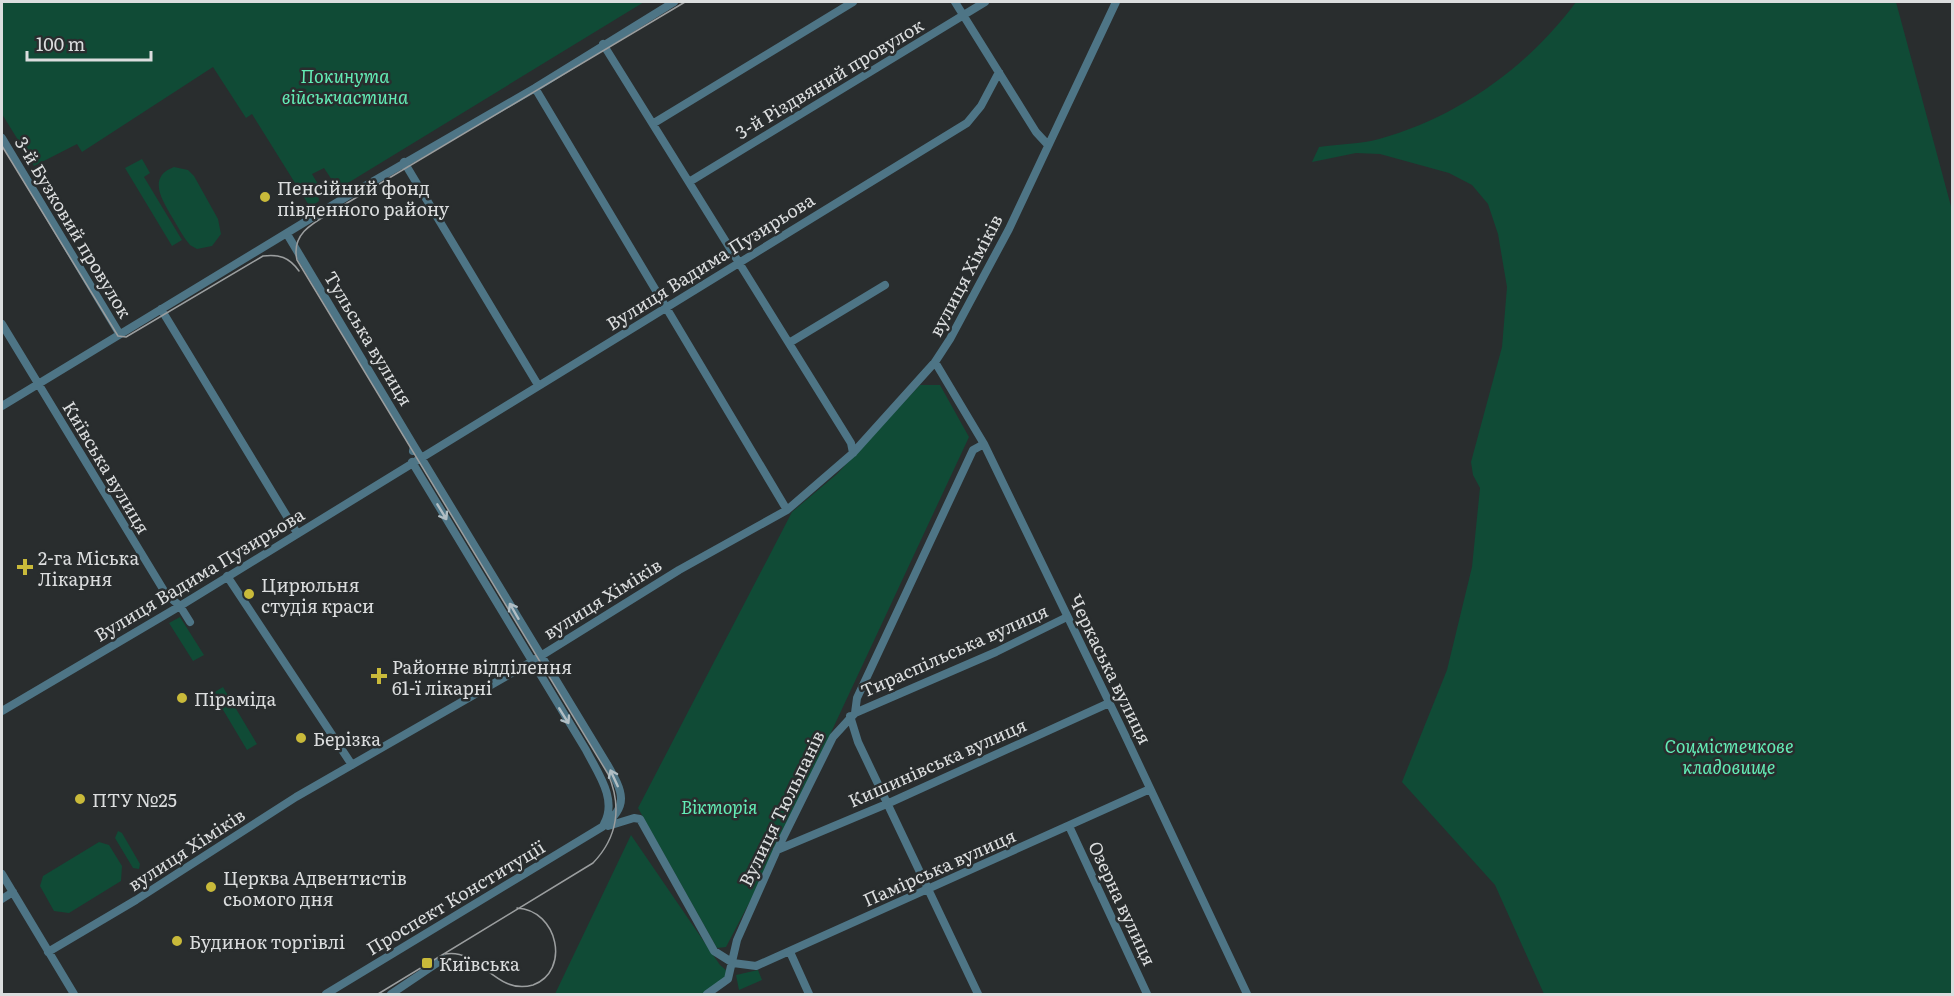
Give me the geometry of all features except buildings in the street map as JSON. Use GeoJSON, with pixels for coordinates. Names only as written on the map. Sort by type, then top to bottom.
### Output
{"type":"FeatureCollection","features":[{"type":"Feature","properties":{"kind":"street"},"geometry":{"type":"LineString","coordinates":[[2,406],[119,333],[404,162],[535,88],[674,2]]}},
{"type":"Feature","properties":{"kind":"street"},"geometry":{"type":"LineString","coordinates":[[654,123],[853,2]]}},
{"type":"Feature","properties":{"kind":"street"},"geometry":{"type":"LineString","coordinates":[[955,2],[1048,145]]}},
{"type":"Feature","properties":{"kind":"street","name":"3-й Різдвяний провулок"},"geometry":{"type":"LineString","coordinates":[[690,182],[985,2]]}},
{"type":"Feature","properties":{"kind":"street","name":"вулиця Хіміків"},"geometry":{"type":"LineString","coordinates":[[48,952],[89,929],[296,797],[531,662],[679,570],[787,510],[853,453],[935,362],[980,285],[1116,2]]}},
{"type":"Feature","properties":{"kind":"street"},"geometry":{"type":"LineString","coordinates":[[603,44],[851,443],[853,453]]}},
{"type":"Feature","properties":{"kind":"street","name":"Вулиця Вадима Пузирьова"},"geometry":{"type":"LineString","coordinates":[[2,711],[180,606],[967,123],[981,106],[999,72]]}},
{"type":"Feature","properties":{"kind":"street"},"geometry":{"type":"LineString","coordinates":[[535,88],[668,307],[787,510]]}},
{"type":"Feature","properties":{"kind":"street","name":"3-й Бузковий провулок"},"geometry":{"type":"LineString","coordinates":[[2,138],[119,333]]}},
{"type":"Feature","properties":{"kind":"street"},"geometry":{"type":"LineString","coordinates":[[404,162],[538,385]]}},
{"type":"Feature","properties":{"kind":"street","name":"Тульська вулиця"},"geometry":{"type":"LineString","coordinates":[[287,234],[414,446],[416,460]]}},
{"type":"Feature","properties":{"kind":"street"},"geometry":{"type":"LineString","coordinates":[[789,343],[885,285]]}},
{"type":"Feature","properties":{"kind":"street"},"geometry":{"type":"LineString","coordinates":[[160,309],[297,533]]}},
{"type":"Feature","properties":{"kind":"street","name":"Київська вулиця"},"geometry":{"type":"LineString","coordinates":[[2,324],[166,594],[180,606],[190,622]]}},
{"type":"Feature","properties":{"kind":"street","name":"Черкаська вулиця"},"geometry":{"type":"LineString","coordinates":[[935,362],[984,444],[1247,994]]}},
{"type":"Feature","properties":{"kind":"street","name":"Вулиця Тюльпанів"},"geometry":{"type":"LineString","coordinates":[[707,994],[728,979],[736,964],[737,940],[777,850],[833,737],[853,715],[857,698],[973,450],[984,444]]}},
{"type":"Feature","properties":{"kind":"street"},"geometry":{"type":"LineString","coordinates":[[416,460],[615,779],[621,806],[617,816],[602,827]]}},
{"type":"Feature","properties":{"kind":"street"},"geometry":{"type":"LineString","coordinates":[[416,460],[531,662],[586,750],[606,790],[609,805],[608,816],[602,827]]}},
{"type":"Feature","properties":{"kind":"street"},"geometry":{"type":"LineString","coordinates":[[227,576],[352,765]]}},
{"type":"Feature","properties":{"kind":"street","name":"Тираспільська вулиця"},"geometry":{"type":"LineString","coordinates":[[853,715],[996,652],[1067,617]]}},
{"type":"Feature","properties":{"kind":"street","name":"Кишинівська вулиця"},"geometry":{"type":"LineString","coordinates":[[777,850],[889,803],[1109,703]]}},
{"type":"Feature","properties":{"kind":"street"},"geometry":{"type":"LineString","coordinates":[[853,715],[858,742],[930,889],[978,994]]}},
{"type":"Feature","properties":{"kind":"street","name":"Памірська вулиця"},"geometry":{"type":"LineString","coordinates":[[736,964],[756,966],[790,952],[1150,789]]}},
{"type":"Feature","properties":{"kind":"street"},"geometry":{"type":"LineString","coordinates":[[602,827],[634,818],[640,819],[714,951],[736,964]]}},
{"type":"Feature","properties":{"kind":"street","name":"Озерна вулиця"},"geometry":{"type":"LineString","coordinates":[[1070,826],[1147,994]]}},
{"type":"Feature","properties":{"kind":"street","name":"Проспект Конституції"},"geometry":{"type":"LineString","coordinates":[[326,994],[602,827]]}},
{"type":"Feature","properties":{"kind":"street"},"geometry":{"type":"LineString","coordinates":[[2,874],[74,994]]}},
{"type":"Feature","properties":{"kind":"street"},"geometry":{"type":"LineString","coordinates":[[2,899],[13,892]]}},
{"type":"Feature","properties":{"kind":"street"},"geometry":{"type":"LineString","coordinates":[[790,952],[810,994]]}},
{"type":"Feature","properties":{"kind":"street"},"geometry":{"type":"LineString","coordinates":[[391,994],[443,959]]}},
{"type":"Feature","properties":{"kind":"green space","name":"Покинута військчастина"},"geometry":{"type":"Polygon","coordinates":[[[2,2],[644,2],[338,189],[324,168],[312,174],[322,191],[318,193],[319,201],[310,207],[252,114],[246,118],[213,67],[82,152],[77,144],[34,166],[2,114],[2,2]]]}},
{"type":"Feature","properties":{"kind":"green space","name":"Соцмістечкове кладовище"},"geometry":{"type":"Polygon","coordinates":[[[1576,2],[1896,2],[1952,210],[1952,994],[1544,994],[1495,885],[1402,782],[1447,670],[1472,567],[1480,488],[1473,475],[1471,462],[1502,347],[1507,287],[1498,234],[1488,204],[1472,185],[1449,173],[1380,154],[1356,153],[1312,162],[1319,147],[1379,139],[1436,117],[1463,103],[1489,87],[1536,48],[1576,2]]]}},
{"type":"Feature","properties":{"kind":"green space"},"geometry":{"type":"Polygon","coordinates":[[[142,159],[150,173],[144,177],[182,240],[172,246],[125,168],[142,159]]]}},
{"type":"Feature","properties":{"kind":"green space"},"geometry":{"type":"Polygon","coordinates":[[[174,167],[188,170],[194,176],[218,219],[221,234],[212,246],[197,249],[190,245],[164,203],[159,183],[166,171],[174,167]]]}},
{"type":"Feature","properties":{"kind":"green space","name":"Вікторія"},"geometry":{"type":"Polygon","coordinates":[[[920,385],[940,385],[969,437],[771,861],[726,947],[717,948],[638,808],[792,512],[837,474],[920,385]]]}},
{"type":"Feature","properties":{"kind":"green space"},"geometry":{"type":"Polygon","coordinates":[[[180,617],[204,655],[193,661],[169,623],[180,617]]]}},
{"type":"Feature","properties":{"kind":"green space"},"geometry":{"type":"Polygon","coordinates":[[[223,687],[257,744],[247,750],[213,693],[223,687]]]}},
{"type":"Feature","properties":{"kind":"green space"},"geometry":{"type":"Polygon","coordinates":[[[118,831],[122,833],[140,864],[139,869],[133,868],[115,838],[118,831]]]}},
{"type":"Feature","properties":{"kind":"green space","name":"Вікторія"},"geometry":{"type":"Polygon","coordinates":[[[631,835],[720,965],[727,971],[727,977],[705,994],[555,994],[631,835]]]}},
{"type":"Feature","properties":{"kind":"green space"},"geometry":{"type":"Polygon","coordinates":[[[99,842],[109,845],[122,866],[121,881],[69,913],[54,911],[40,886],[43,876],[99,842]]]}},
{"type":"Feature","properties":{"kind":"green space"},"geometry":{"type":"Polygon","coordinates":[[[758,970],[762,980],[739,990],[736,975],[758,970]]]}},
{"type":"Feature","properties":{"kind":"tram line"},"geometry":{"type":"LineString","coordinates":[[378,994],[593,863],[608,843],[612,832],[615,821],[615,798],[608,774],[297,260],[298,241],[302,233],[316,221],[685,2]]}},
{"type":"Feature","properties":{"kind":"tram line"},"geometry":{"type":"LineString","coordinates":[[2,146],[118,336],[126,337],[263,256],[283,258],[291,262],[299,271]]}},
{"type":"Feature","properties":{"kind":"tram line"},"geometry":{"type":"LineString","coordinates":[[445,954],[458,954],[469,958],[508,984],[520,987],[533,985],[545,978],[552,967],[555,942],[542,919],[531,911],[517,908]]}},
{"type":"Feature","properties":{"kind":"place","name":"Пенсійний фонд південного району"},"geometry":{"type":"Point","coordinates":[265,197]}},
{"type":"Feature","properties":{"kind":"place","name":"2-га Міська Лікарня"},"geometry":{"type":"Point","coordinates":[25,567]}},
{"type":"Feature","properties":{"kind":"place","name":"Цирюльня студія краси"},"geometry":{"type":"Point","coordinates":[249,594]}},
{"type":"Feature","properties":{"kind":"place","name":"Районне відділення 61-ї лікарні"},"geometry":{"type":"Point","coordinates":[379,676]}},
{"type":"Feature","properties":{"kind":"place","name":"Піраміда"},"geometry":{"type":"Point","coordinates":[182,698]}},
{"type":"Feature","properties":{"kind":"place","name":"Берізка"},"geometry":{"type":"Point","coordinates":[301,738]}},
{"type":"Feature","properties":{"kind":"place","name":"ПТУ №25"},"geometry":{"type":"Point","coordinates":[80,799]}},
{"type":"Feature","properties":{"kind":"place","name":"Церква Адвентистів сьомого дня"},"geometry":{"type":"Point","coordinates":[211,887]}},
{"type":"Feature","properties":{"kind":"place","name":"Будинок торгівлі"},"geometry":{"type":"Point","coordinates":[177,941]}},
{"type":"Feature","properties":{"kind":"place","name":"Київська"},"geometry":{"type":"Point","coordinates":[427,963]}}]}
